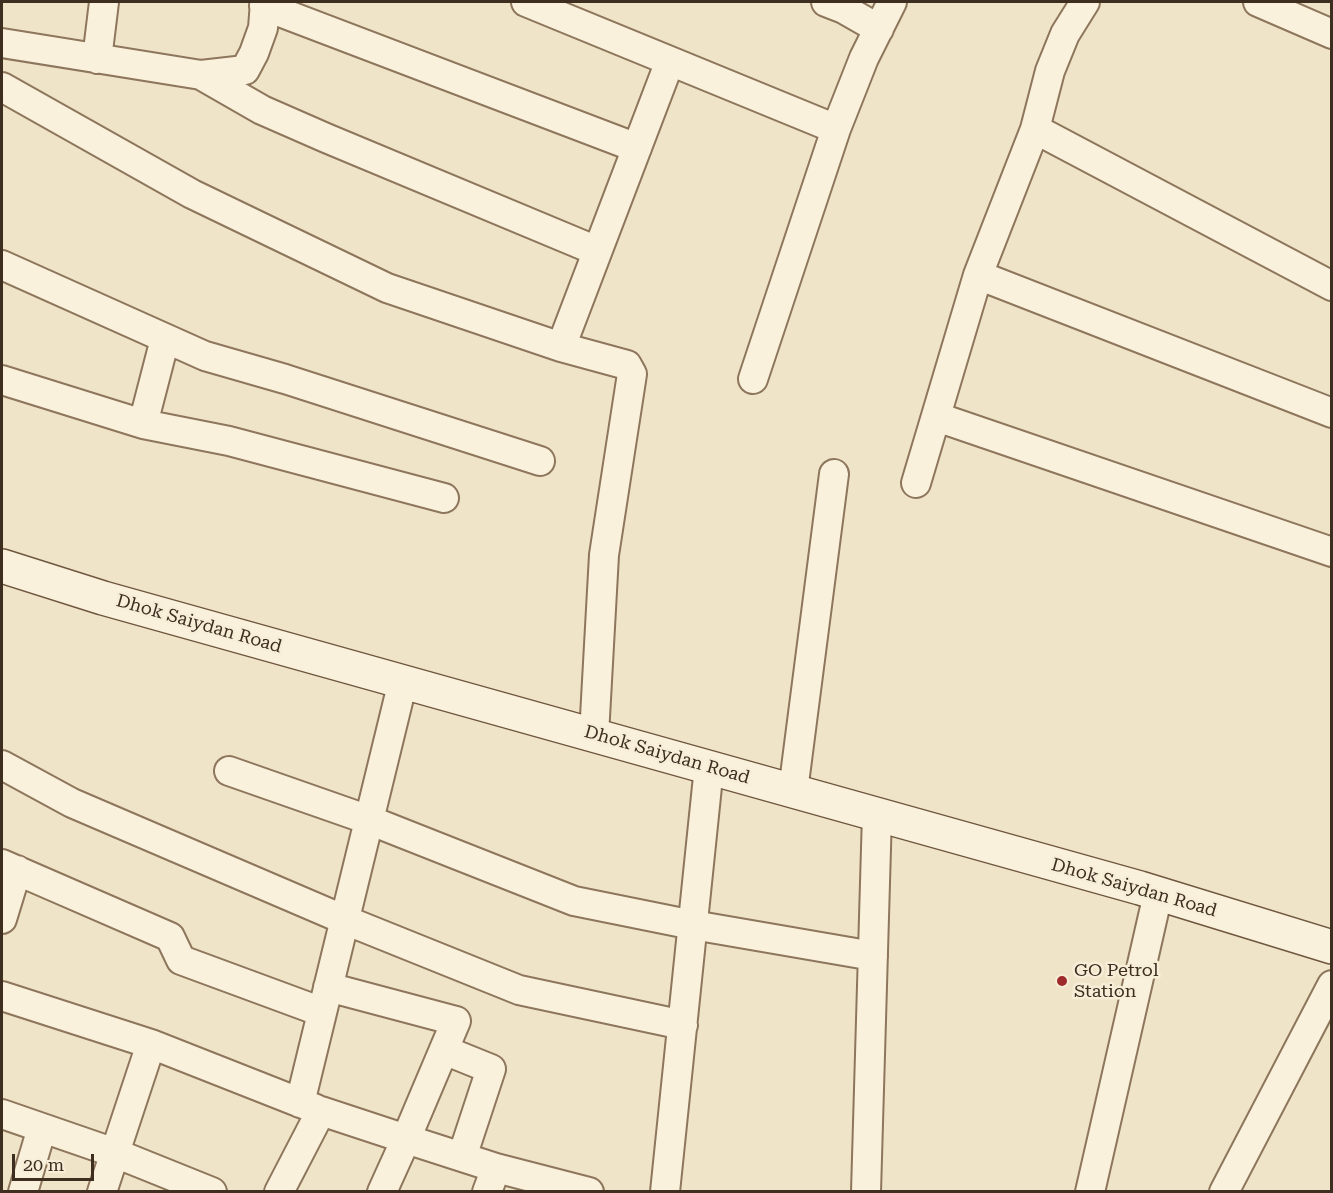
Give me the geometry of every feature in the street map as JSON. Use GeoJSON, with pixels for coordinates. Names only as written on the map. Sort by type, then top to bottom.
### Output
{"type":"FeatureCollection","features":[{"type":"Feature","properties":{"kind":"main road","name":"Dhok Saiydan Road"},"geometry":{"type":"LineString","coordinates":[[2,566],[104,598],[1158,894],[1332,947]]}},
{"type":"Feature","properties":{"kind":"street"},"geometry":{"type":"LineString","coordinates":[[97,59],[104,2]]}},
{"type":"Feature","properties":{"kind":"street"},"geometry":{"type":"LineString","coordinates":[[526,2],[836,129]]}},
{"type":"Feature","properties":{"kind":"street"},"geometry":{"type":"LineString","coordinates":[[826,2],[844,9],[879,29]]}},
{"type":"Feature","properties":{"kind":"street"},"geometry":{"type":"LineString","coordinates":[[753,379],[836,129],[864,58],[892,2]]}},
{"type":"Feature","properties":{"kind":"street"},"geometry":{"type":"LineString","coordinates":[[916,483],[978,275],[1035,129],[1050,70],[1065,34],[1085,2]]}},
{"type":"Feature","properties":{"kind":"street"},"geometry":{"type":"LineString","coordinates":[[1258,2],[1332,34]]}},
{"type":"Feature","properties":{"kind":"street"},"geometry":{"type":"LineString","coordinates":[[2,42],[201,75],[245,70],[263,28],[264,4],[637,148]]}},
{"type":"Feature","properties":{"kind":"street"},"geometry":{"type":"LineString","coordinates":[[561,347],[670,61]]}},
{"type":"Feature","properties":{"kind":"street"},"geometry":{"type":"LineString","coordinates":[[201,75],[262,110],[304,129],[597,251]]}},
{"type":"Feature","properties":{"kind":"street"},"geometry":{"type":"LineString","coordinates":[[2,87],[192,194],[387,288],[561,347],[627,365],[632,374],[604,555],[594,735]]}},
{"type":"Feature","properties":{"kind":"street"},"geometry":{"type":"LineString","coordinates":[[1035,129],[1332,286]]}},
{"type":"Feature","properties":{"kind":"street"},"geometry":{"type":"LineString","coordinates":[[2,265],[205,356],[540,460]]}},
{"type":"Feature","properties":{"kind":"street"},"geometry":{"type":"LineString","coordinates":[[978,275],[1332,414]]}},
{"type":"Feature","properties":{"kind":"street"},"geometry":{"type":"LineString","coordinates":[[143,424],[165,339]]}},
{"type":"Feature","properties":{"kind":"street"},"geometry":{"type":"LineString","coordinates":[[2,380],[143,424],[229,441],[444,498]]}},
{"type":"Feature","properties":{"kind":"street"},"geometry":{"type":"LineString","coordinates":[[937,417],[1332,552]]}},
{"type":"Feature","properties":{"kind":"street"},"geometry":{"type":"LineString","coordinates":[[793,791],[834,474]]}},
{"type":"Feature","properties":{"kind":"street"},"geometry":{"type":"LineString","coordinates":[[279,1191],[310,1107],[325,999],[403,681]]}},
{"type":"Feature","properties":{"kind":"street"},"geometry":{"type":"LineString","coordinates":[[2,765],[72,803],[345,920],[519,990],[683,1025]]}},
{"type":"Feature","properties":{"kind":"street"},"geometry":{"type":"LineString","coordinates":[[665,1191],[709,767]]}},
{"type":"Feature","properties":{"kind":"street"},"geometry":{"type":"LineString","coordinates":[[229,771],[369,820],[574,901],[693,925],[873,956]]}},
{"type":"Feature","properties":{"kind":"street"},"geometry":{"type":"LineString","coordinates":[[866,1191],[877,814]]}},
{"type":"Feature","properties":{"kind":"street"},"geometry":{"type":"LineString","coordinates":[[2,919],[9,867],[170,938],[181,960],[325,999],[456,1021],[382,1191]]}},
{"type":"Feature","properties":{"kind":"street"},"geometry":{"type":"LineString","coordinates":[[1090,1191],[1158,894]]}},
{"type":"Feature","properties":{"kind":"street"},"geometry":{"type":"LineString","coordinates":[[1224,1191],[1332,985]]}},
{"type":"Feature","properties":{"kind":"street"},"geometry":{"type":"LineString","coordinates":[[2,996],[151,1044],[310,1107],[462,1157],[492,1180],[589,1191]]}},
{"type":"Feature","properties":{"kind":"street"},"geometry":{"type":"LineString","coordinates":[[102,1191],[151,1044]]}},
{"type":"Feature","properties":{"kind":"street"},"geometry":{"type":"LineString","coordinates":[[444,1050],[491,1069],[462,1157]]}},
{"type":"Feature","properties":{"kind":"street"},"geometry":{"type":"LineString","coordinates":[[2,1114],[115,1153],[212,1191]]}},
{"type":"Feature","properties":{"kind":"street"},"geometry":{"type":"LineString","coordinates":[[23,1191],[42,1128]]}},
{"type":"Feature","properties":{"kind":"place","name":"GO Petrol Station"},"geometry":{"type":"Point","coordinates":[1062,981]}}]}
